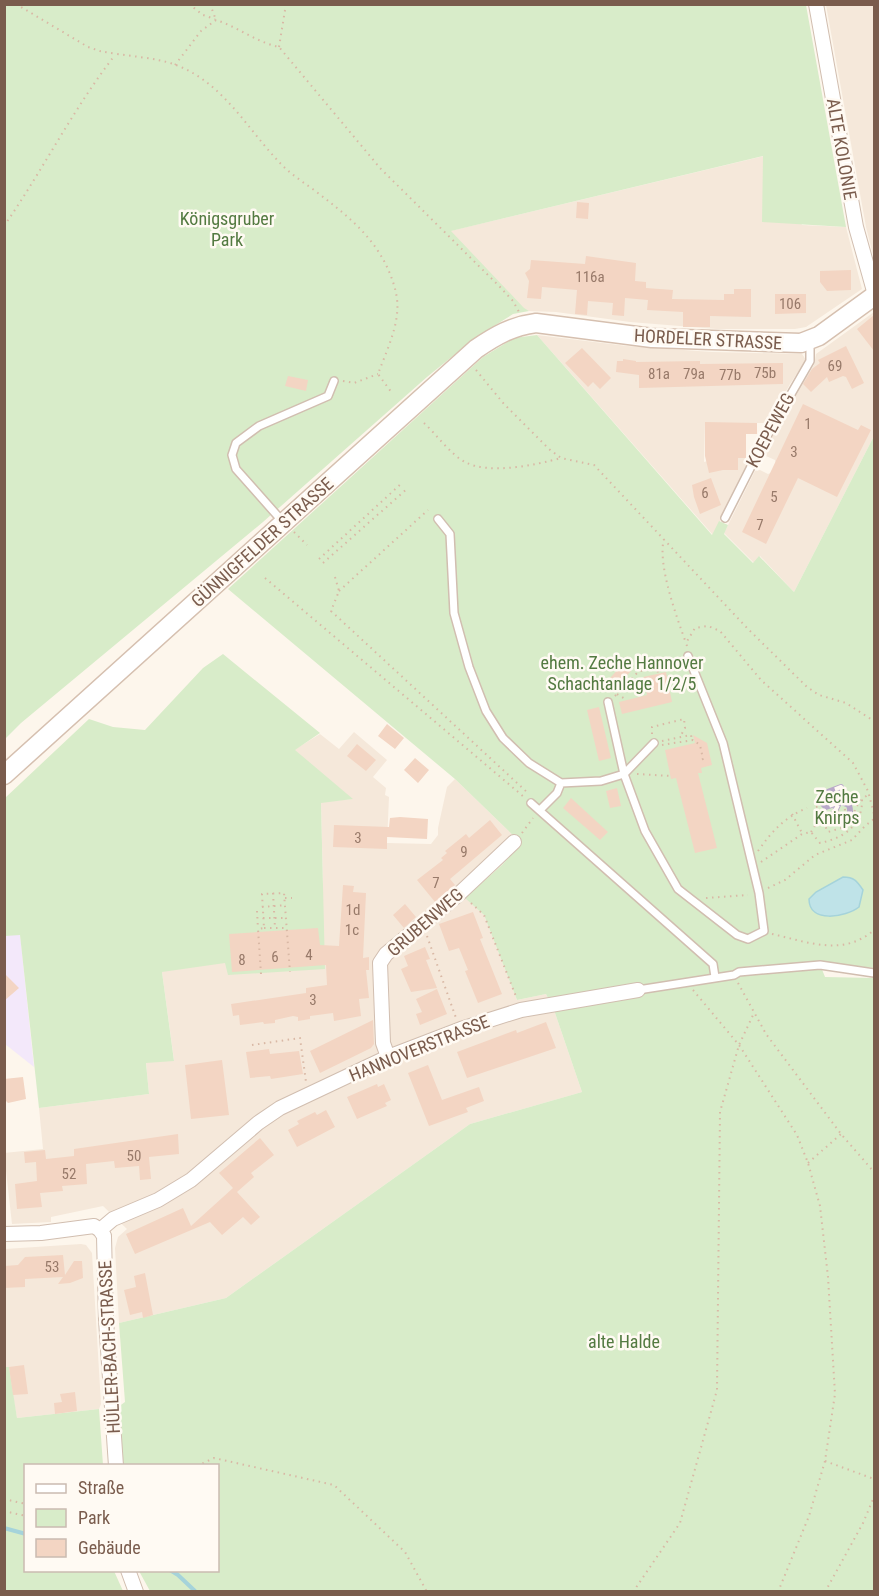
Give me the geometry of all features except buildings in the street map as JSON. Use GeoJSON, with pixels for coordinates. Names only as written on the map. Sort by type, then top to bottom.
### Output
{"type":"FeatureCollection","features":[{"type":"Feature","properties":{"kind":"street","name":"ALTE KOLONIE"},"geometry":{"type":"LineString","coordinates":[[816,4],[856,227],[874,294]]}},
{"type":"Feature","properties":{"kind":"street"},"geometry":{"type":"LineString","coordinates":[[810,341],[874,294]]}},
{"type":"Feature","properties":{"kind":"street","name":"HORDELER STRASSE"},"geometry":{"type":"LineString","coordinates":[[528,324],[698,341],[791,343],[810,341]]}},
{"type":"Feature","properties":{"kind":"street","name":"GÜNNIGFELDER STRASSE"},"geometry":{"type":"LineString","coordinates":[[4,775],[476,349],[507,330],[528,324]]}},
{"type":"Feature","properties":{"kind":"street","name":"GRUBENWEG"},"geometry":{"type":"LineString","coordinates":[[388,1057],[383,1043],[380,963],[386,954],[460,893],[514,842]]}},
{"type":"Feature","properties":{"kind":"street","name":"HANNOVERSTRASSE"},"geometry":{"type":"LineString","coordinates":[[100,1230],[113,1219],[158,1200],[191,1179],[258,1123],[280,1108],[388,1057],[460,1029],[521,1010],[638,990]]}},
{"type":"Feature","properties":{"kind":"street"},"geometry":{"type":"LineString","coordinates":[[4,1234],[40,1233],[94,1226],[100,1230]]}},
{"type":"Feature","properties":{"kind":"street","name":"HÜLLER-BACH-STRASSE"},"geometry":{"type":"LineString","coordinates":[[100,1230],[104,1236],[106,1320],[116,1464]]}},
{"type":"Feature","properties":{"kind":"street"},"geometry":{"type":"LineString","coordinates":[[129,1573],[135,1592]]}},
{"type":"Feature","properties":{"kind":"lane","name":"KOEPEWEG"},"geometry":{"type":"LineString","coordinates":[[724,518],[769,431],[810,361],[810,341]]}},
{"type":"Feature","properties":{"kind":"lane"},"geometry":{"type":"LineString","coordinates":[[283,522],[236,469],[232,455],[236,443],[259,426],[328,396],[334,381]]}},
{"type":"Feature","properties":{"kind":"lane"},"geometry":{"type":"LineString","coordinates":[[438,519],[450,534],[454,613],[469,667],[486,711],[511,747],[529,763],[561,783],[601,781],[624,774],[654,743]]}},
{"type":"Feature","properties":{"kind":"lane"},"geometry":{"type":"LineString","coordinates":[[608,702],[624,774],[645,831],[678,889],[737,935],[748,939],[764,932],[759,893],[723,743],[688,656]]}},
{"type":"Feature","properties":{"kind":"lane"},"geometry":{"type":"LineString","coordinates":[[538,812],[557,793],[561,783]]}},
{"type":"Feature","properties":{"kind":"lane"},"geometry":{"type":"LineString","coordinates":[[531,803],[538,812],[713,964],[715,977]]}},
{"type":"Feature","properties":{"kind":"lane","name":"HANNOVERSTRASSE"},"geometry":{"type":"LineString","coordinates":[[638,990],[734,975],[739,972],[820,965],[874,973]]}},
{"type":"Feature","properties":{"kind":"path"},"geometry":{"type":"LineString","coordinates":[[16,4],[88,47],[175,65],[218,91],[268,151],[287,170],[337,207],[368,236],[377,247],[391,276],[398,300],[396,325],[378,374],[354,383],[334,381]]}},
{"type":"Feature","properties":{"kind":"path"},"geometry":{"type":"LineString","coordinates":[[189,4],[203,15],[229,24],[266,44],[279,47],[380,168],[513,301]]}},
{"type":"Feature","properties":{"kind":"path"},"geometry":{"type":"LineString","coordinates":[[210,4],[216,20]]}},
{"type":"Feature","properties":{"kind":"path"},"geometry":{"type":"LineString","coordinates":[[279,47],[286,4]]}},
{"type":"Feature","properties":{"kind":"path"},"geometry":{"type":"LineString","coordinates":[[175,65],[201,31],[216,20]]}},
{"type":"Feature","properties":{"kind":"path"},"geometry":{"type":"LineString","coordinates":[[4,226],[34,184],[76,108],[115,54]]}},
{"type":"Feature","properties":{"kind":"path"},"geometry":{"type":"LineString","coordinates":[[465,359],[504,404],[561,458]]}},
{"type":"Feature","properties":{"kind":"path"},"geometry":{"type":"LineString","coordinates":[[378,374],[392,393]]}},
{"type":"Feature","properties":{"kind":"path"},"geometry":{"type":"LineString","coordinates":[[424,423],[463,461],[474,466],[486,468],[519,466],[561,458],[594,465],[747,628],[807,687],[819,695],[846,703],[874,721]]}},
{"type":"Feature","properties":{"kind":"path"},"geometry":{"type":"LineString","coordinates":[[319,558],[403,482]]}},
{"type":"Feature","properties":{"kind":"path"},"geometry":{"type":"LineString","coordinates":[[323,563],[408,488]]}},
{"type":"Feature","properties":{"kind":"path"},"geometry":{"type":"LineString","coordinates":[[376,507],[380,513]]}},
{"type":"Feature","properties":{"kind":"path"},"geometry":{"type":"LineString","coordinates":[[265,578],[531,803],[534,799],[331,611],[339,591],[428,510]]}},
{"type":"Feature","properties":{"kind":"path"},"geometry":{"type":"LineString","coordinates":[[361,521],[365,526]]}},
{"type":"Feature","properties":{"kind":"path"},"geometry":{"type":"LineString","coordinates":[[664,539],[662,559],[688,656]]}},
{"type":"Feature","properties":{"kind":"path"},"geometry":{"type":"LineString","coordinates":[[339,541],[343,545]]}},
{"type":"Feature","properties":{"kind":"path"},"geometry":{"type":"LineString","coordinates":[[335,577],[339,591]]}},
{"type":"Feature","properties":{"kind":"path"},"geometry":{"type":"LineString","coordinates":[[686,643],[695,628],[708,626],[720,631],[761,680],[853,763],[869,794],[874,814]]}},
{"type":"Feature","properties":{"kind":"path"},"geometry":{"type":"LineString","coordinates":[[608,702],[638,672],[673,660]]}},
{"type":"Feature","properties":{"kind":"path"},"geometry":{"type":"LineString","coordinates":[[657,664],[658,674]]}},
{"type":"Feature","properties":{"kind":"path"},"geometry":{"type":"LineString","coordinates":[[617,694],[627,700]]}},
{"type":"Feature","properties":{"kind":"path"},"geometry":{"type":"LineString","coordinates":[[680,737],[686,728],[684,719],[652,727],[654,743],[691,735],[692,740],[700,745],[704,759],[699,760]]}},
{"type":"Feature","properties":{"kind":"path"},"geometry":{"type":"LineString","coordinates":[[664,745],[678,745],[692,740]]}},
{"type":"Feature","properties":{"kind":"path"},"geometry":{"type":"LineString","coordinates":[[624,774],[670,776]]}},
{"type":"Feature","properties":{"kind":"path"},"geometry":{"type":"LineString","coordinates":[[857,794],[860,799],[848,826],[828,832],[820,818],[816,807],[857,794]]}},
{"type":"Feature","properties":{"kind":"path"},"geometry":{"type":"LineString","coordinates":[[811,832],[820,843],[849,831],[858,820],[862,810],[862,799],[869,794]]}},
{"type":"Feature","properties":{"kind":"path"},"geometry":{"type":"LineString","coordinates":[[844,803],[848,826]]}},
{"type":"Feature","properties":{"kind":"path"},"geometry":{"type":"LineString","coordinates":[[838,805],[839,829]]}},
{"type":"Feature","properties":{"kind":"path"},"geometry":{"type":"LineString","coordinates":[[752,864],[771,831],[792,813],[807,808]]}},
{"type":"Feature","properties":{"kind":"path"},"geometry":{"type":"LineString","coordinates":[[514,842],[538,812]]}},
{"type":"Feature","properties":{"kind":"path"},"geometry":{"type":"LineString","coordinates":[[792,813],[802,834]]}},
{"type":"Feature","properties":{"kind":"path"},"geometry":{"type":"LineString","coordinates":[[752,864],[802,834],[811,832],[820,818]]}},
{"type":"Feature","properties":{"kind":"path"},"geometry":{"type":"LineString","coordinates":[[684,894],[707,898],[738,897],[759,893],[784,880],[814,855],[852,840],[874,819]]}},
{"type":"Feature","properties":{"kind":"path"},"geometry":{"type":"LineString","coordinates":[[273,893],[275,928]]}},
{"type":"Feature","properties":{"kind":"path"},"geometry":{"type":"LineString","coordinates":[[264,928],[262,894],[284,893],[290,972]]}},
{"type":"Feature","properties":{"kind":"path"},"geometry":{"type":"LineString","coordinates":[[460,893],[484,915],[521,1010]]}},
{"type":"Feature","properties":{"kind":"path"},"geometry":{"type":"LineString","coordinates":[[285,898],[292,898]]}},
{"type":"Feature","properties":{"kind":"path"},"geometry":{"type":"LineString","coordinates":[[262,907],[286,905]]}},
{"type":"Feature","properties":{"kind":"path"},"geometry":{"type":"LineString","coordinates":[[257,911],[261,974]]}},
{"type":"Feature","properties":{"kind":"path"},"geometry":{"type":"LineString","coordinates":[[258,921],[287,918]]}},
{"type":"Feature","properties":{"kind":"path"},"geometry":{"type":"LineString","coordinates":[[422,924],[460,1029]]}},
{"type":"Feature","properties":{"kind":"path"},"geometry":{"type":"LineString","coordinates":[[258,929],[287,928]]}},
{"type":"Feature","properties":{"kind":"path"},"geometry":{"type":"LineString","coordinates":[[764,932],[811,944],[834,946],[850,945],[864,939],[874,930]]}},
{"type":"Feature","properties":{"kind":"path"},"geometry":{"type":"LineString","coordinates":[[734,975],[766,1034],[841,1134],[874,1172]]}},
{"type":"Feature","properties":{"kind":"path"},"geometry":{"type":"LineString","coordinates":[[687,982],[739,1045],[797,1135],[808,1163],[820,1206],[828,1277],[835,1394],[825,1461],[809,1516],[778,1592]]}},
{"type":"Feature","properties":{"kind":"path"},"geometry":{"type":"LineString","coordinates":[[633,1592],[680,1523],[717,1390],[720,1112],[739,1045],[754,1012]]}},
{"type":"Feature","properties":{"kind":"path"},"geometry":{"type":"LineString","coordinates":[[252,1045],[300,1038],[308,1094]]}},
{"type":"Feature","properties":{"kind":"path"},"geometry":{"type":"LineString","coordinates":[[808,1163],[841,1134]]}},
{"type":"Feature","properties":{"kind":"path"},"geometry":{"type":"LineString","coordinates":[[201,1464],[214,1458],[334,1485],[405,1552],[427,1592]]}},
{"type":"Feature","properties":{"kind":"path"},"geometry":{"type":"LineString","coordinates":[[825,1461],[874,1479]]}},
{"type":"Feature","properties":{"kind":"path"},"geometry":{"type":"LineString","coordinates":[[825,1592],[863,1523],[874,1497]]}},
{"type":"Feature","properties":{"kind":"path"},"geometry":{"type":"LineString","coordinates":[[4,1499],[24,1504]]}},
{"type":"Feature","properties":{"kind":"path"},"geometry":{"type":"LineString","coordinates":[[4,1511],[24,1516]]}},
{"type":"Feature","properties":{"kind":"shaded area"},"geometry":{"type":"Polygon","coordinates":[[[826,5],[874,5],[874,259],[866,227],[826,5]]]}},
{"type":"Feature","properties":{"kind":"shaded area"},"geometry":{"type":"Polygon","coordinates":[[[764,156],[802,225],[846,227],[862,289],[806,327],[717,329],[529,311],[524,309],[450,231],[764,156]]]}},
{"type":"Feature","properties":{"kind":"shaded area"},"geometry":{"type":"Polygon","coordinates":[[[874,312],[874,436],[794,592],[760,556],[754,563],[724,533],[755,471],[760,470],[768,474],[773,472],[775,460],[766,456],[764,451],[792,399],[814,365],[816,354],[874,312]]]}},
{"type":"Feature","properties":{"kind":"shaded area"},"geometry":{"type":"Polygon","coordinates":[[[537,335],[627,346],[712,352],[802,354],[806,360],[769,423],[705,423],[704,462],[720,458],[751,458],[713,535],[537,335]]]}},
{"type":"Feature","properties":{"kind":"shaded area"},"geometry":{"type":"Polygon","coordinates":[[[354,732],[387,760],[373,777],[386,788],[385,795],[389,797],[387,843],[431,844],[438,835],[447,787],[455,779],[521,843],[502,865],[466,898],[484,915],[517,1000],[546,994],[554,1010],[582,1092],[470,1124],[226,1298],[119,1323],[115,1248],[118,1237],[127,1229],[103,1206],[51,1217],[51,1222],[12,1224],[4,1153],[43,1149],[39,1108],[149,1094],[146,1062],[174,1060],[162,972],[323,883],[321,802],[352,799],[294,750],[320,734],[339,749],[354,732]]]}},
{"type":"Feature","properties":{"kind":"shaded area"},"geometry":{"type":"Polygon","coordinates":[[[20,934],[34,1067],[5,1044],[4,936],[20,934]]]}},
{"type":"Feature","properties":{"kind":"shaded area"},"geometry":{"type":"Polygon","coordinates":[[[86,1245],[92,1253],[101,1404],[99,1409],[17,1418],[5,1367],[5,1249],[86,1245]]]}},
{"type":"Feature","properties":{"kind":"green space","name":"Königsgruber Park"},"geometry":{"type":"Polygon","coordinates":[[[5,5],[806,5],[846,227],[762,222],[763,156],[451,231],[529,311],[513,314],[475,338],[427,377],[263,522],[21,723],[5,739],[5,5]]]}},
{"type":"Feature","properties":{"kind":"green space"},"geometry":{"type":"Polygon","coordinates":[[[537,335],[712,535],[719,521],[728,525],[724,534],[753,563],[759,556],[794,592],[874,436],[874,968],[819,962],[825,977],[874,978],[874,1591],[150,1591],[140,1572],[219,1572],[219,1464],[122,1464],[118,1407],[125,1402],[119,1323],[226,1298],[470,1124],[582,1092],[554,1010],[546,994],[517,1000],[484,915],[465,898],[502,865],[521,843],[455,779],[228,589],[483,357],[514,338],[537,335]]]}},
{"type":"Feature","properties":{"kind":"green space"},"geometry":{"type":"Polygon","coordinates":[[[223,654],[320,733],[295,750],[353,799],[321,803],[325,969],[228,975],[225,963],[162,972],[174,1061],[146,1063],[149,1094],[39,1108],[20,935],[5,936],[5,798],[89,719],[113,727],[145,730],[203,668],[223,654]]]}},
{"type":"Feature","properties":{"kind":"green space"},"geometry":{"type":"Polygon","coordinates":[[[4,1367],[9,1367],[17,1418],[99,1409],[103,1464],[24,1464],[24,1572],[114,1572],[123,1591],[5,1591],[4,1367]]]}},
{"type":"Feature","properties":{"kind":"water"},"geometry":{"type":"Polygon","coordinates":[[[843,877],[855,880],[863,890],[859,907],[853,911],[829,916],[815,912],[809,899],[816,892],[843,877]]]}},
{"type":"Feature","properties":{"kind":"waterway"},"geometry":{"type":"LineString","coordinates":[[4,1528],[24,1533]]}},
{"type":"Feature","properties":{"kind":"waterway"},"geometry":{"type":"LineString","coordinates":[[173,1572],[196,1592]]}},
{"type":"Feature","properties":{"kind":"railway"},"geometry":{"type":"LineString","coordinates":[[841,787],[843,791],[846,800],[826,807],[820,801],[822,794],[841,787]]}},
{"type":"Feature","properties":{"kind":"railway"},"geometry":{"type":"LineString","coordinates":[[838,805],[834,813],[839,820],[845,819],[849,816],[850,811],[849,805],[844,803]]}},
{"type":"Feature","properties":{"kind":"park label","name":"ehem. Zeche Hannover Schachtanlage 1/2/5"},"geometry":{"type":"Point","coordinates":[622,672]}},
{"type":"Feature","properties":{"kind":"park label","name":"Zeche Knirps"},"geometry":{"type":"Point","coordinates":[837,806]}},
{"type":"Feature","properties":{"kind":"park label","name":"alte Halde"},"geometry":{"type":"Point","coordinates":[624,1341]}}]}
